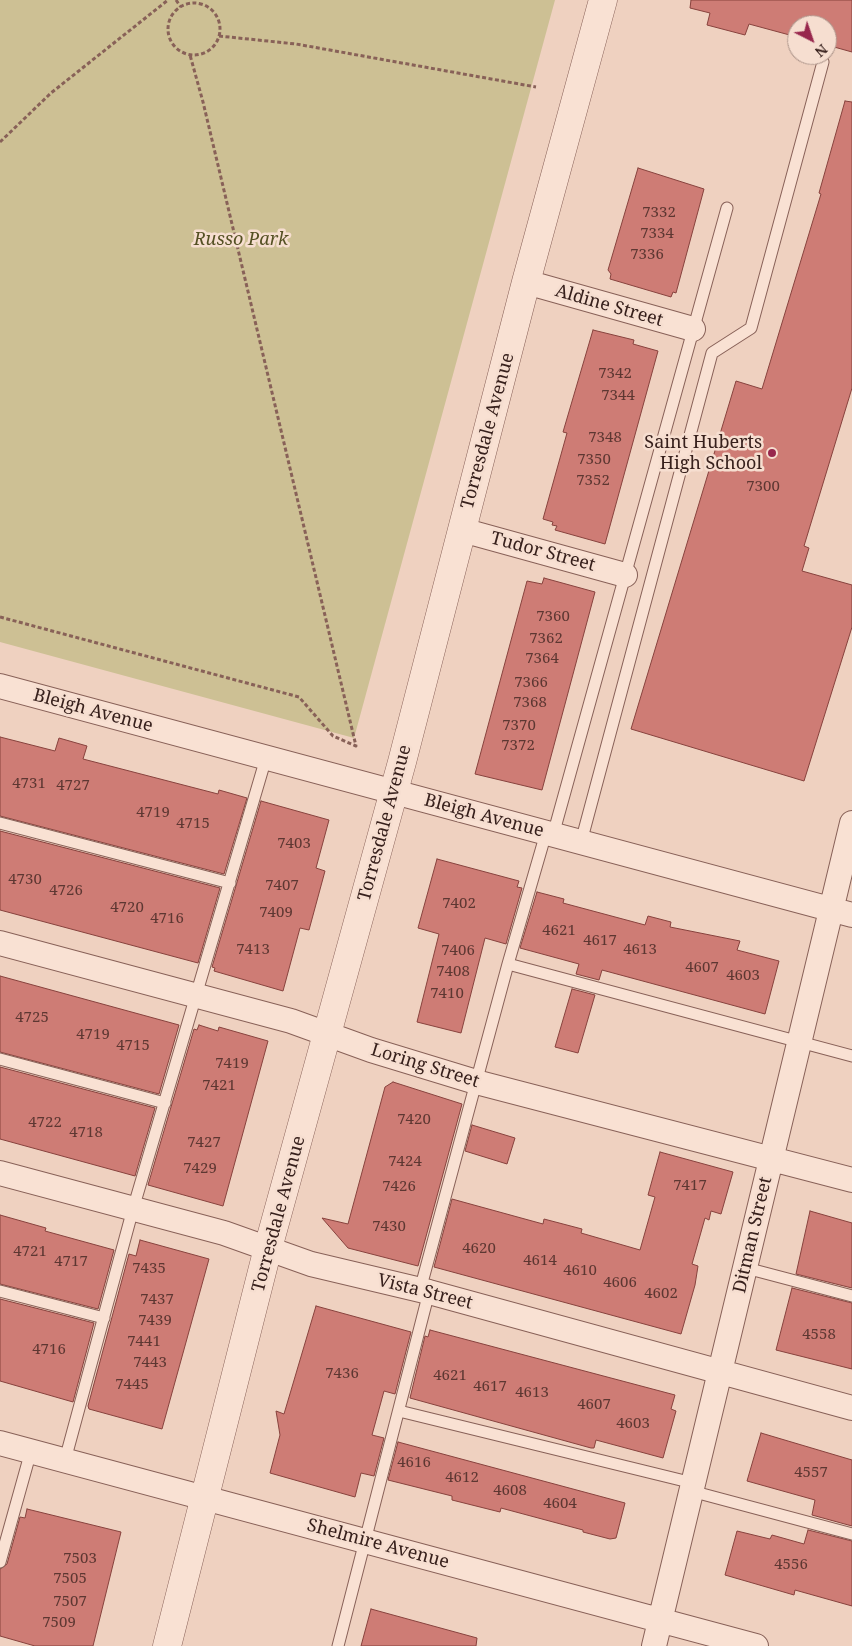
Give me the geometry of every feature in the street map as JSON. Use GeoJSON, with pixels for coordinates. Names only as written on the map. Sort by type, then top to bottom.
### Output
{"type":"FeatureCollection","features":[{"type":"Feature","properties":{"kind":"street","name":"Torresdale Avenue"},"geometry":{"type":"LineString","coordinates":[[167,1646],[268,1248],[329,1033],[526,282],[603,0]]}},
{"type":"Feature","properties":{"kind":"street","name":"Aldine Street"},"geometry":{"type":"LineString","coordinates":[[526,282],[692,329]]}},
{"type":"Feature","properties":{"kind":"street","name":"Tudor Street"},"geometry":{"type":"LineString","coordinates":[[462,530],[625,574]]}},
{"type":"Feature","properties":{"kind":"street","name":"Bleigh Avenue"},"geometry":{"type":"LineString","coordinates":[[0,686],[842,912]]}},
{"type":"Feature","properties":{"kind":"street","name":"Ditman Street"},"geometry":{"type":"LineString","coordinates":[[654,1646],[800,1042],[842,912],[852,823]]}},
{"type":"Feature","properties":{"kind":"street","name":"Loring Street"},"geometry":{"type":"LineString","coordinates":[[0,943],[329,1033],[371,1050],[476,1082],[852,1180]]}},
{"type":"Feature","properties":{"kind":"street","name":"Vista Street"},"geometry":{"type":"LineString","coordinates":[[0,1173],[268,1248],[311,1264],[424,1291],[721,1374],[852,1408]]}},
{"type":"Feature","properties":{"kind":"street","name":"Shelmire Avenue"},"geometry":{"type":"LineString","coordinates":[[0,1443],[756,1646]]}},
{"type":"Feature","properties":{"kind":"lane"},"geometry":{"type":"LineString","coordinates":[[581,842],[712,353],[751,328],[822,65]]}},
{"type":"Feature","properties":{"kind":"lane"},"geometry":{"type":"LineString","coordinates":[[338,1646],[399,1411],[424,1291],[476,1082],[508,964],[550,834],[625,574],[727,208]]}},
{"type":"Feature","properties":{"kind":"lane"},"geometry":{"type":"LineString","coordinates":[[65,1460],[134,1209],[266,758]]}},
{"type":"Feature","properties":{"kind":"lane"},"geometry":{"type":"LineString","coordinates":[[0,823],[230,883]]}},
{"type":"Feature","properties":{"kind":"lane"},"geometry":{"type":"LineString","coordinates":[[508,964],[852,1056]]}},
{"type":"Feature","properties":{"kind":"lane"},"geometry":{"type":"LineString","coordinates":[[0,1059],[165,1103]]}},
{"type":"Feature","properties":{"kind":"lane"},"geometry":{"type":"LineString","coordinates":[[746,1268],[852,1296]]}},
{"type":"Feature","properties":{"kind":"lane"},"geometry":{"type":"LineString","coordinates":[[0,1291],[104,1318]]}},
{"type":"Feature","properties":{"kind":"lane"},"geometry":{"type":"LineString","coordinates":[[399,1411],[692,1487],[852,1534]]}},
{"type":"Feature","properties":{"kind":"lane"},"geometry":{"type":"LineString","coordinates":[[0,1562],[31,1451]]}},
{"type":"Feature","properties":{"kind":"path"},"geometry":{"type":"LineString","coordinates":[[0,142],[51,93],[168,0]]}},
{"type":"Feature","properties":{"kind":"path"},"geometry":{"type":"LineString","coordinates":[[176,0],[182,7]]}},
{"type":"Feature","properties":{"kind":"path"},"geometry":{"type":"LineString","coordinates":[[192,4],[204,5],[213,11],[218,18],[219,36],[216,45],[209,51],[190,55],[180,51],[169,35],[169,25],[173,15],[182,7],[192,4]]}},
{"type":"Feature","properties":{"kind":"path"},"geometry":{"type":"LineString","coordinates":[[219,36],[296,44],[536,87]]}},
{"type":"Feature","properties":{"kind":"path"},"geometry":{"type":"LineString","coordinates":[[0,617],[299,697],[333,736],[356,746],[203,102],[190,55]]}},
{"type":"Feature","properties":{"kind":"green space","name":"Russo Park"},"geometry":{"type":"Polygon","coordinates":[[[0,0],[555,0],[354,738],[0,642],[0,0]]]}},
{"type":"Feature","properties":{"kind":"building"},"geometry":{"type":"Polygon","coordinates":[[[691,0],[852,0],[852,52],[837,48],[837,15],[787,15],[787,34],[749,24],[745,35],[707,25],[710,13],[690,8],[691,0]]]}},
{"type":"Feature","properties":{"kind":"building","name":"Saint Huberts High School"},"geometry":{"type":"Polygon","coordinates":[[[845,101],[852,102],[852,388],[804,546],[809,548],[802,571],[852,585],[852,627],[804,781],[631,729],[736,381],[762,389],[821,194],[819,193],[845,101]]]}},
{"type":"Feature","properties":{"kind":"building"},"geometry":{"type":"Polygon","coordinates":[[[638,168],[704,189],[676,293],[673,292],[671,297],[610,279],[611,274],[608,270],[638,168]]]}},
{"type":"Feature","properties":{"kind":"building"},"geometry":{"type":"Polygon","coordinates":[[[593,330],[634,340],[633,344],[658,351],[605,544],[555,530],[557,526],[552,525],[553,522],[543,519],[567,433],[563,432],[593,330]]]}},
{"type":"Feature","properties":{"kind":"building"},"geometry":{"type":"Polygon","coordinates":[[[544,578],[595,592],[542,790],[475,774],[527,581],[542,584],[544,578]]]}},
{"type":"Feature","properties":{"kind":"building"},"geometry":{"type":"Polygon","coordinates":[[[0,737],[55,751],[59,738],[87,746],[83,759],[218,794],[219,790],[247,798],[224,874],[0,816],[0,737]]]}},
{"type":"Feature","properties":{"kind":"building"},"geometry":{"type":"Polygon","coordinates":[[[261,801],[329,820],[316,868],[325,871],[309,930],[300,928],[283,991],[214,971],[215,968],[212,967],[261,801]]]}},
{"type":"Feature","properties":{"kind":"building"},"geometry":{"type":"Polygon","coordinates":[[[0,831],[220,888],[198,963],[0,910],[0,831]]]}},
{"type":"Feature","properties":{"kind":"building"},"geometry":{"type":"Polygon","coordinates":[[[437,859],[519,881],[517,887],[522,888],[506,944],[485,938],[461,1033],[417,1022],[439,934],[418,928],[437,859]]]}},
{"type":"Feature","properties":{"kind":"building"},"geometry":{"type":"Polygon","coordinates":[[[537,892],[564,899],[563,903],[645,925],[648,916],[671,922],[670,927],[740,941],[737,950],[779,961],[765,1014],[602,970],[599,980],[576,974],[579,964],[520,948],[537,892]]]}},
{"type":"Feature","properties":{"kind":"building"},"geometry":{"type":"Polygon","coordinates":[[[0,976],[179,1025],[159,1094],[0,1052],[0,976]]]}},
{"type":"Feature","properties":{"kind":"building"},"geometry":{"type":"Polygon","coordinates":[[[572,989],[595,995],[578,1053],[555,1047],[572,989]]]}},
{"type":"Feature","properties":{"kind":"building"},"geometry":{"type":"Polygon","coordinates":[[[199,1025],[218,1031],[219,1027],[268,1041],[223,1206],[148,1185],[194,1029],[197,1030],[199,1025]]]}},
{"type":"Feature","properties":{"kind":"building"},"geometry":{"type":"Polygon","coordinates":[[[0,1067],[155,1108],[135,1176],[0,1139],[0,1067]]]}},
{"type":"Feature","properties":{"kind":"building"},"geometry":{"type":"Polygon","coordinates":[[[393,1082],[462,1104],[418,1266],[348,1248],[322,1218],[348,1224],[385,1087],[393,1082]]]}},
{"type":"Feature","properties":{"kind":"building"},"geometry":{"type":"Polygon","coordinates":[[[472,1125],[515,1138],[507,1164],[465,1151],[472,1125]]]}},
{"type":"Feature","properties":{"kind":"building"},"geometry":{"type":"Polygon","coordinates":[[[660,1152],[733,1172],[721,1214],[711,1211],[709,1220],[705,1218],[692,1264],[698,1266],[695,1285],[681,1334],[434,1267],[452,1199],[543,1224],[544,1219],[582,1229],[581,1233],[640,1250],[655,1197],[648,1195],[660,1152]]]}},
{"type":"Feature","properties":{"kind":"building"},"geometry":{"type":"Polygon","coordinates":[[[810,1211],[852,1223],[852,1288],[796,1274],[810,1211]]]}},
{"type":"Feature","properties":{"kind":"building"},"geometry":{"type":"Polygon","coordinates":[[[0,1215],[46,1228],[45,1231],[114,1250],[98,1309],[0,1284],[0,1215]]]}},
{"type":"Feature","properties":{"kind":"building"},"geometry":{"type":"Polygon","coordinates":[[[140,1240],[209,1259],[162,1429],[89,1409],[88,1406],[129,1254],[136,1256],[140,1240]]]}},
{"type":"Feature","properties":{"kind":"building"},"geometry":{"type":"Polygon","coordinates":[[[792,1288],[852,1303],[852,1369],[776,1350],[792,1288]]]}},
{"type":"Feature","properties":{"kind":"building"},"geometry":{"type":"Polygon","coordinates":[[[0,1299],[94,1323],[73,1402],[0,1381],[0,1299]]]}},
{"type":"Feature","properties":{"kind":"building"},"geometry":{"type":"Polygon","coordinates":[[[316,1306],[411,1332],[395,1394],[384,1391],[372,1435],[384,1438],[374,1476],[361,1473],[355,1497],[270,1473],[280,1435],[276,1411],[284,1414],[316,1306]]]}},
{"type":"Feature","properties":{"kind":"building"},"geometry":{"type":"Polygon","coordinates":[[[430,1330],[675,1395],[671,1409],[676,1411],[663,1458],[596,1440],[594,1448],[591,1448],[410,1398],[425,1336],[428,1337],[430,1330]]]}},
{"type":"Feature","properties":{"kind":"building"},"geometry":{"type":"Polygon","coordinates":[[[761,1433],[852,1460],[852,1526],[812,1515],[815,1500],[747,1481],[761,1433]]]}},
{"type":"Feature","properties":{"kind":"building"},"geometry":{"type":"Polygon","coordinates":[[[398,1442],[625,1503],[616,1538],[610,1539],[583,1532],[583,1530],[501,1508],[500,1512],[452,1500],[452,1496],[388,1480],[398,1442]]]}},
{"type":"Feature","properties":{"kind":"building"},"geometry":{"type":"Polygon","coordinates":[[[27,1509],[121,1532],[93,1646],[35,1646],[0,1636],[0,1569],[7,1564],[20,1517],[25,1518],[27,1509]]]}},
{"type":"Feature","properties":{"kind":"building"},"geometry":{"type":"Polygon","coordinates":[[[808,1530],[852,1541],[852,1606],[795,1590],[794,1595],[725,1575],[737,1531],[770,1539],[772,1535],[804,1544],[808,1530]]]}},
{"type":"Feature","properties":{"kind":"building"},"geometry":{"type":"Polygon","coordinates":[[[371,1609],[477,1638],[476,1646],[361,1646],[371,1609]]]}},
{"type":"Feature","properties":{"kind":"place","name":"Saint Huberts High School"},"geometry":{"type":"Point","coordinates":[772,453]}}]}
